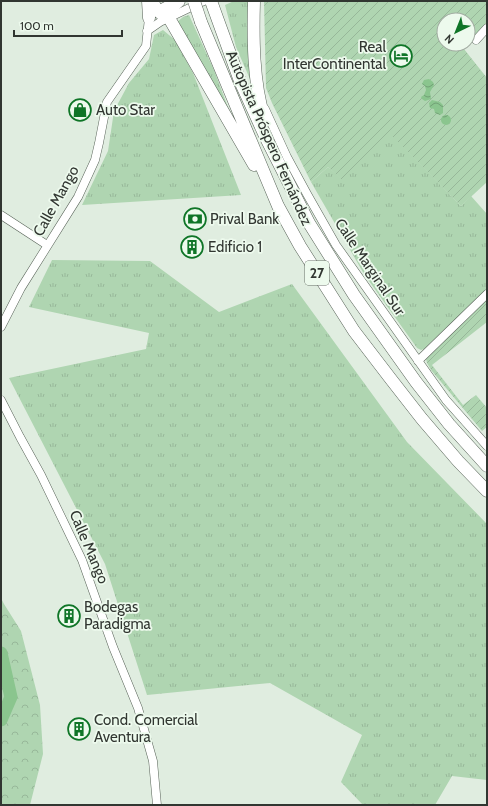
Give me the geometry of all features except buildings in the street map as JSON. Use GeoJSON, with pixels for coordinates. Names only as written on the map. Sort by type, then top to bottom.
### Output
{"type":"FeatureCollection","features":[{"type":"Feature","properties":{"kind":"highway"},"geometry":{"type":"LineString","coordinates":[[148,1],[157,14],[178,36],[278,206]]}},
{"type":"Feature","properties":{"kind":"highway"},"geometry":{"type":"LineString","coordinates":[[157,14],[170,9],[179,1]]}},
{"type":"Feature","properties":{"kind":"highway","name":"Autopista Próspero Fernández"},"geometry":{"type":"LineString","coordinates":[[194,1],[201,22],[278,206],[300,246],[354,331],[422,419],[458,461],[487,491]]}},
{"type":"Feature","properties":{"kind":"highway","name":"Autopista Próspero Fernández"},"geometry":{"type":"LineString","coordinates":[[211,1],[240,81],[292,191],[309,223],[354,296],[416,382],[449,424],[487,466]]}},
{"type":"Feature","properties":{"kind":"highway"},"geometry":{"type":"LineString","coordinates":[[254,1],[253,26],[257,86],[260,103],[292,191]]}},
{"type":"Feature","properties":{"kind":"street"},"geometry":{"type":"LineString","coordinates":[[157,14],[175,1]]}},
{"type":"Feature","properties":{"kind":"street"},"geometry":{"type":"LineString","coordinates":[[157,14],[204,1]]}},
{"type":"Feature","properties":{"kind":"street","name":"Calle Mango"},"geometry":{"type":"LineString","coordinates":[[1,327],[21,288],[78,197],[95,160],[107,102],[146,46],[147,31],[157,14]]}},
{"type":"Feature","properties":{"kind":"street"},"geometry":{"type":"LineString","coordinates":[[476,40],[487,28]]}},
{"type":"Feature","properties":{"kind":"street","name":"Calle Marginal Sur"},"geometry":{"type":"LineString","coordinates":[[257,86],[287,157],[336,245],[446,400],[487,446]]}},
{"type":"Feature","properties":{"kind":"street"},"geometry":{"type":"LineString","coordinates":[[1,215],[48,246]]}},
{"type":"Feature","properties":{"kind":"street"},"geometry":{"type":"LineString","coordinates":[[418,361],[487,294]]}},
{"type":"Feature","properties":{"kind":"street","name":"Calle Mango"},"geometry":{"type":"LineString","coordinates":[[1,400],[41,475],[82,560],[113,647],[138,708],[153,761],[157,805]]}},
{"type":"Feature","properties":{"kind":"green space"},"geometry":{"type":"Polygon","coordinates":[[[234,1],[251,1],[253,86],[236,47],[225,5],[234,1]]]}},
{"type":"Feature","properties":{"kind":"green space"},"geometry":{"type":"Polygon","coordinates":[[[264,1],[487,1],[487,24],[476,36],[476,12],[436,12],[436,52],[466,52],[487,78],[487,182],[461,206],[390,134],[343,181],[328,167],[311,182],[266,88],[264,1]]]}},
{"type":"Feature","properties":{"kind":"green space"},"geometry":{"type":"Polygon","coordinates":[[[189,15],[214,70],[232,118],[177,22],[183,17],[189,15]]]}},
{"type":"Feature","properties":{"kind":"green space"},"geometry":{"type":"Polygon","coordinates":[[[163,30],[175,40],[193,73],[241,195],[82,205],[108,151],[114,111],[129,83],[149,59],[154,35],[163,30]]]}},
{"type":"Feature","properties":{"kind":"green space"},"geometry":{"type":"Polygon","coordinates":[[[390,133],[461,206],[471,196],[487,214],[487,290],[424,349],[421,350],[417,348],[364,274],[311,182],[328,167],[343,180],[390,133]]]}},
{"type":"Feature","properties":{"kind":"green space"},"geometry":{"type":"Polygon","coordinates":[[[52,260],[150,261],[219,312],[292,284],[407,442],[487,524],[487,780],[452,776],[435,805],[363,805],[341,782],[362,735],[270,683],[147,695],[105,564],[9,378],[146,349],[149,333],[29,307],[52,260]]]}},
{"type":"Feature","properties":{"kind":"green space"},"geometry":{"type":"Polygon","coordinates":[[[487,298],[487,322],[432,365],[463,405],[476,395],[487,408],[487,427],[482,431],[431,370],[426,359],[487,298]]]}},
{"type":"Feature","properties":{"kind":"green space"},"geometry":{"type":"Polygon","coordinates":[[[1,598],[21,631],[40,705],[43,754],[30,805],[1,805],[1,598]]]}},
{"type":"Feature","properties":{"kind":"water"},"geometry":{"type":"Polygon","coordinates":[[[429,79],[434,85],[430,92],[431,99],[425,101],[421,97],[424,95],[426,90],[425,86],[422,84],[424,80],[429,79]]]}},
{"type":"Feature","properties":{"kind":"water"},"geometry":{"type":"Polygon","coordinates":[[[432,100],[440,102],[443,105],[443,113],[440,115],[435,113],[434,109],[430,108],[429,103],[432,100]]]}},
{"type":"Feature","properties":{"kind":"water"},"geometry":{"type":"Polygon","coordinates":[[[446,115],[451,120],[446,125],[441,120],[446,115]]]}},
{"type":"Feature","properties":{"kind":"waterway"},"geometry":{"type":"LineString","coordinates":[[1,653],[11,697],[1,720]]}},
{"type":"Feature","properties":{"kind":"place","name":"Real InterContinental"},"geometry":{"type":"Point","coordinates":[401,56]}},
{"type":"Feature","properties":{"kind":"place","name":"Auto Star"},"geometry":{"type":"Point","coordinates":[80,110]}},
{"type":"Feature","properties":{"kind":"place","name":"Prival Bank"},"geometry":{"type":"Point","coordinates":[195,219]}},
{"type":"Feature","properties":{"kind":"place","name":"Edificio 1"},"geometry":{"type":"Point","coordinates":[192,247]}},
{"type":"Feature","properties":{"kind":"place","name":"Bodegas Paradigma"},"geometry":{"type":"Point","coordinates":[69,616]}},
{"type":"Feature","properties":{"kind":"place","name":"Cond. Comercial Aventura"},"geometry":{"type":"Point","coordinates":[79,729]}}]}
